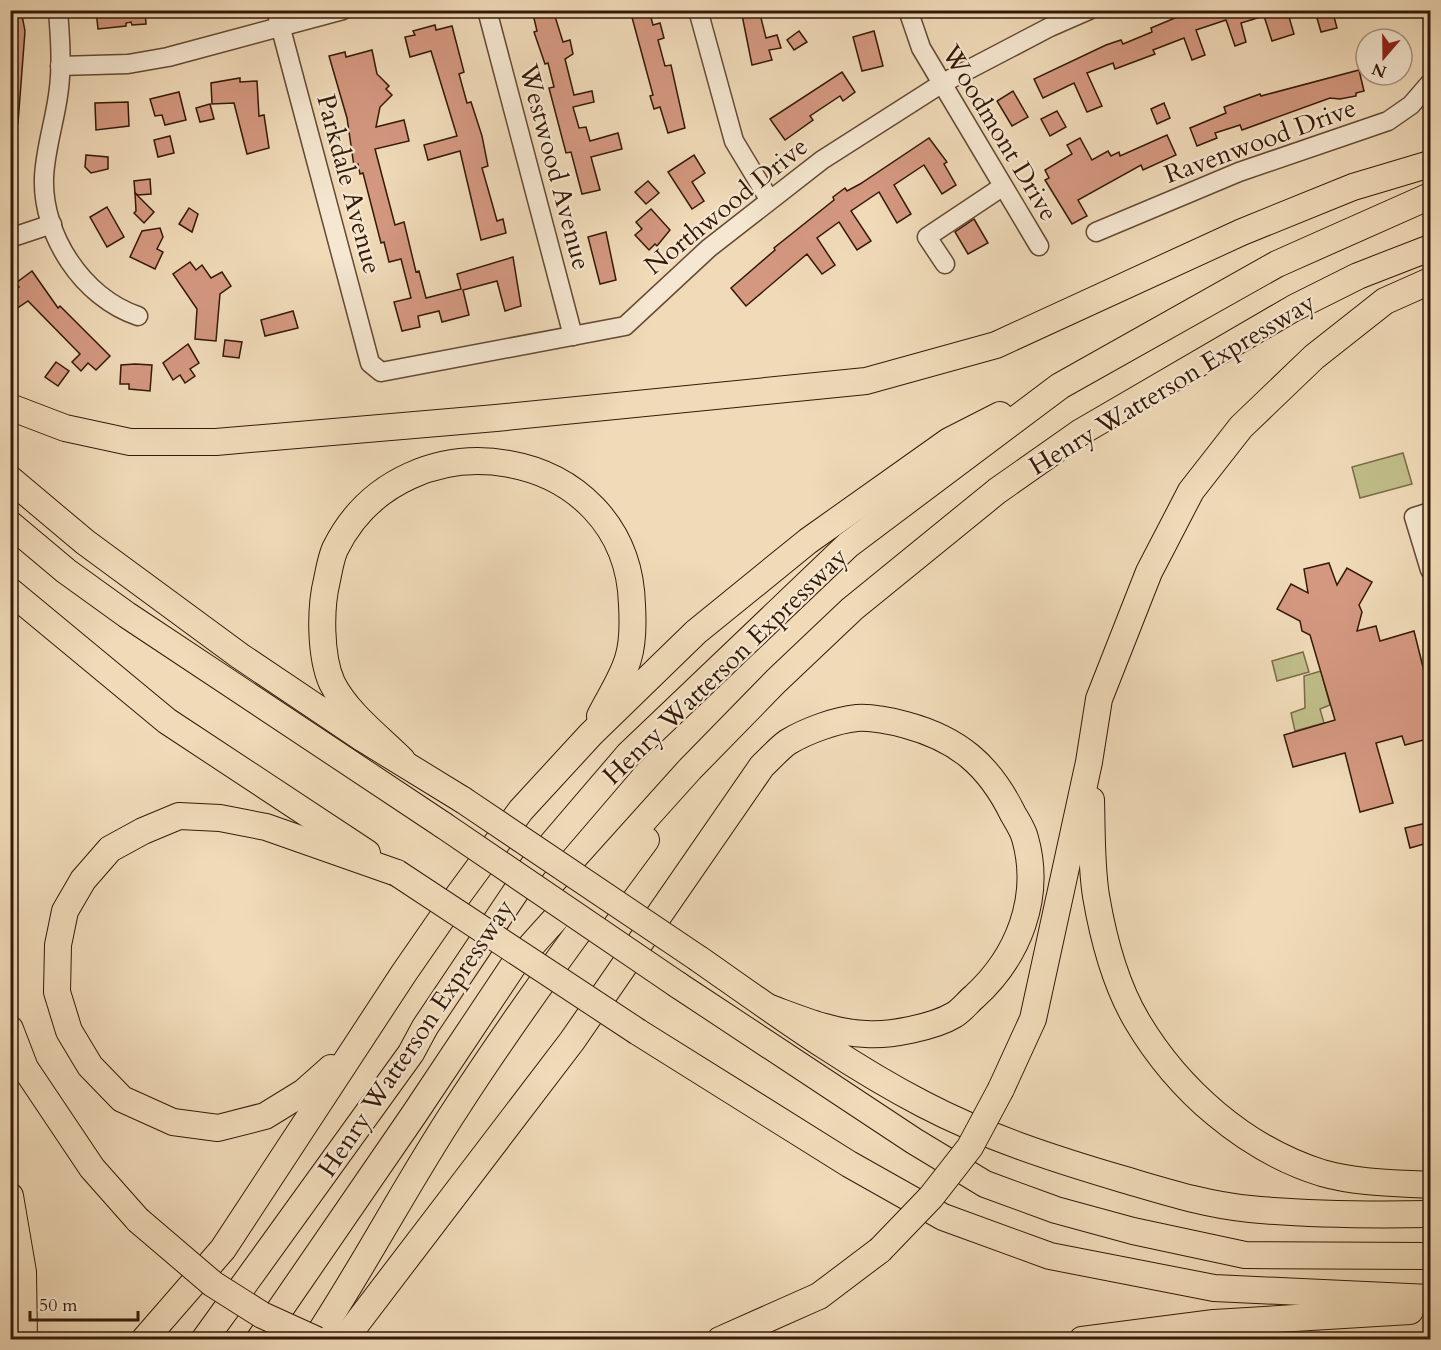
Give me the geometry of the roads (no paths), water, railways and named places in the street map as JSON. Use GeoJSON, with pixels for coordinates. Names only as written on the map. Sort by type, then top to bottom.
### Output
{"type":"FeatureCollection","features":[{"type":"Feature","properties":{"kind":"highway"},"geometry":{"type":"LineString","coordinates":[[10,407],[65,428],[130,442],[216,442],[496,418],[866,381],[996,345],[1242,232],[1353,187],[1431,164]]}},
{"type":"Feature","properties":{"kind":"highway","name":"Henry Watterson Expressway"},"geometry":{"type":"LineString","coordinates":[[204,1340],[411,1053],[424,1027],[533,866],[628,755],[848,545],[1060,386],[1277,264],[1431,196]]}},
{"type":"Feature","properties":{"kind":"highway","name":"Henry Watterson Expressway"},"geometry":{"type":"LineString","coordinates":[[259,1340],[513,966],[690,769],[776,681],[852,609],[997,492],[1081,432],[1294,308],[1358,276],[1431,248]]}},
{"type":"Feature","properties":{"kind":"highway"},"geometry":{"type":"LineString","coordinates":[[720,1340],[819,1296],[880,1250],[931,1197],[970,1147],[1002,1089],[1033,1019],[1089,762],[1099,699],[1149,572],[1191,491],[1241,427],[1314,357],[1385,301],[1431,281]]}},
{"type":"Feature","properties":{"kind":"highway"},"geometry":{"type":"LineString","coordinates":[[10,1029],[31,1077],[92,1168],[138,1220],[213,1284],[262,1315],[316,1340],[456,1108],[549,972],[650,835],[784,687],[984,518],[1095,439],[1294,308]]}},
{"type":"Feature","properties":{"kind":"highway"},"geometry":{"type":"LineString","coordinates":[[144,1340],[223,1249],[410,963],[521,810],[591,734],[696,632],[808,541],[949,441],[1060,386]]}},
{"type":"Feature","properties":{"kind":"highway"},"geometry":{"type":"LineString","coordinates":[[402,760],[346,704],[332,682],[322,641],[324,592],[334,551],[354,519],[385,488],[414,473],[451,462],[488,460],[528,466],[567,485],[599,513],[620,545],[632,581],[633,619],[628,660],[591,734]]}},
{"type":"Feature","properties":{"kind":"highway"},"geometry":{"type":"LineString","coordinates":[[10,479],[86,542],[240,656],[362,738],[402,760],[463,800],[846,1060],[925,1106],[1022,1148],[1172,1194],[1248,1209],[1362,1215],[1431,1214]]}},
{"type":"Feature","properties":{"kind":"highway"},"geometry":{"type":"LineString","coordinates":[[10,524],[66,571],[127,615],[443,825],[678,985],[915,1142],[985,1184],[1056,1210],[1133,1231],[1245,1255],[1431,1256]]}},
{"type":"Feature","properties":{"kind":"highway"},"geometry":{"type":"LineString","coordinates":[[10,591],[166,722],[638,1032],[849,1164],[943,1217],[1050,1256],[1214,1288],[1431,1298]]}},
{"type":"Feature","properties":{"kind":"highway"},"geometry":{"type":"LineString","coordinates":[[344,1340],[572,1041],[762,766],[788,742],[819,729],[857,718],[892,721],[935,733],[966,752],[991,776],[1009,805],[1025,837],[1029,865],[1030,897],[1018,943],[991,982],[953,1015],[911,1029],[866,1034],[832,1029],[770,1008]]}},
{"type":"Feature","properties":{"kind":"highway"},"geometry":{"type":"LineString","coordinates":[[1089,762],[1096,895],[1107,944],[1119,980],[1137,1020],[1186,1086],[1216,1115],[1253,1142],[1323,1173],[1366,1182],[1431,1185]]}},
{"type":"Feature","properties":{"kind":"highway"},"geometry":{"type":"LineString","coordinates":[[358,1043],[304,1092],[265,1116],[218,1128],[173,1122],[122,1098],[90,1066],[69,1031],[57,992],[58,945],[65,911],[83,880],[110,849],[143,831],[179,816],[220,818],[266,827],[397,873]]}},
{"type":"Feature","properties":{"kind":"highway"},"geometry":{"type":"LineString","coordinates":[[10,1196],[23,1272],[24,1340]]}},
{"type":"Feature","properties":{"kind":"highway"},"geometry":{"type":"LineString","coordinates":[[1082,1340],[1214,1323],[1431,1309]]}},
{"type":"Feature","properties":{"kind":"street"},"geometry":{"type":"LineString","coordinates":[[58,10],[59,88],[44,180],[46,205],[62,251],[79,274],[113,303],[138,316]]}},
{"type":"Feature","properties":{"kind":"street"},"geometry":{"type":"LineString","coordinates":[[60,66],[128,64],[168,57],[279,19],[343,10]]}},
{"type":"Feature","properties":{"kind":"street","name":"Westwood Avenue"},"geometry":{"type":"LineString","coordinates":[[487,10],[573,336]]}},
{"type":"Feature","properties":{"kind":"street"},"geometry":{"type":"LineString","coordinates":[[698,10],[734,141],[770,199]]}},
{"type":"Feature","properties":{"kind":"street","name":"Woodmont Drive"},"geometry":{"type":"LineString","coordinates":[[908,10],[921,48],[1039,246]]}},
{"type":"Feature","properties":{"kind":"street","name":"Northwood Drive"},"geometry":{"type":"LineString","coordinates":[[375,369],[381,372],[392,372],[625,326],[670,282],[770,199],[849,142],[941,84],[1050,27],[1089,10]]}},
{"type":"Feature","properties":{"kind":"street","name":"Parkdale Avenue"},"geometry":{"type":"LineString","coordinates":[[279,19],[370,363],[375,369]]}},
{"type":"Feature","properties":{"kind":"street","name":"Ravenwood Drive"},"geometry":{"type":"LineString","coordinates":[[1096,232],[1239,172],[1389,121],[1411,105],[1431,83]]}},
{"type":"Feature","properties":{"kind":"street"},"geometry":{"type":"LineString","coordinates":[[945,264],[927,237],[1002,187]]}},
{"type":"Feature","properties":{"kind":"street"},"geometry":{"type":"LineString","coordinates":[[10,238],[52,224]]}},
{"type":"Feature","properties":{"kind":"street"},"geometry":{"type":"LineString","coordinates":[[1431,512],[1414,517],[1431,570]]}}]}
